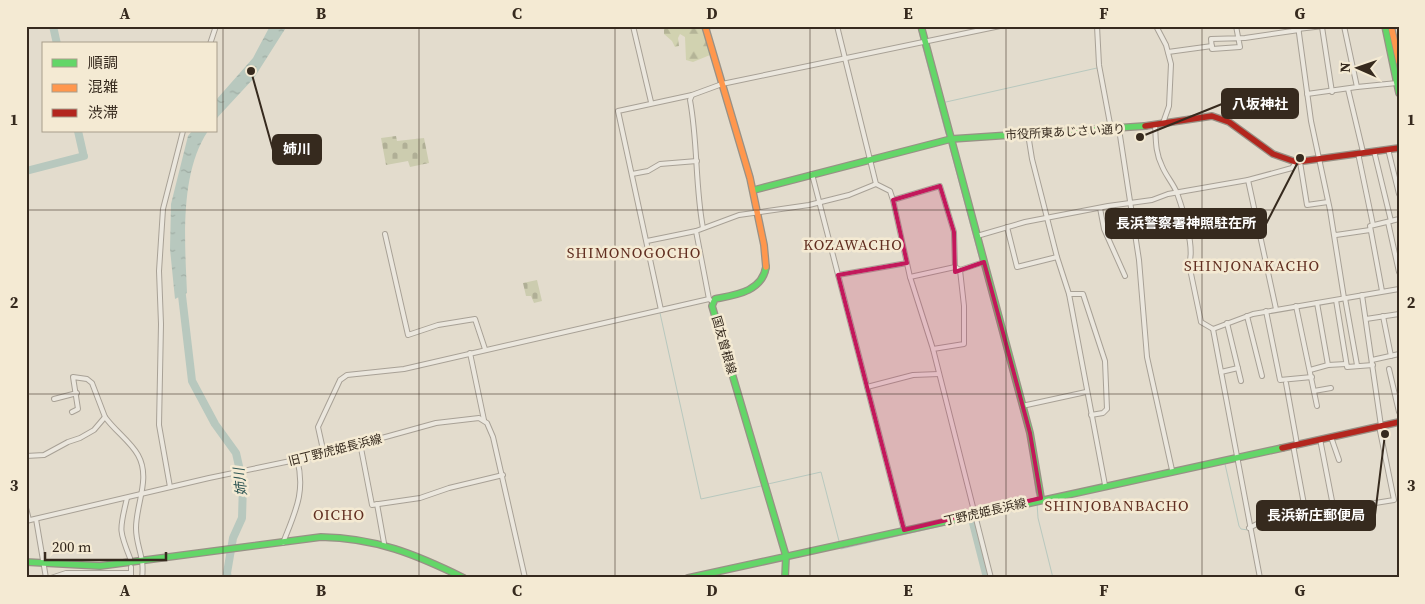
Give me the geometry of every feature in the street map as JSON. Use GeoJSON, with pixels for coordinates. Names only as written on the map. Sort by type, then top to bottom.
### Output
{"type":"FeatureCollection","features":[{"type":"Feature","properties":{"kind":"main road","name":"国友曽根線"},"geometry":{"type":"LineString","coordinates":[[705,26],[754,190],[766,257],[765,272],[758,284],[746,292],[711,300],[786,556],[785,578]]}},
{"type":"Feature","properties":{"kind":"main road"},"geometry":{"type":"LineString","coordinates":[[921,26],[1030,433],[1042,498]]}},
{"type":"Feature","properties":{"kind":"main road"},"geometry":{"type":"LineString","coordinates":[[1385,26],[1399,93]]}},
{"type":"Feature","properties":{"kind":"main road"},"geometry":{"type":"LineString","coordinates":[[1391,26],[1399,62]]}},
{"type":"Feature","properties":{"kind":"main road","name":"市役所東あじさい通り"},"geometry":{"type":"LineString","coordinates":[[754,190],[952,139],[1119,129],[1155,125],[1196,117],[1212,116],[1229,122],[1273,154],[1298,162],[1399,148]]}},
{"type":"Feature","properties":{"kind":"main road","name":"丁野虎姫長浜線"},"geometry":{"type":"LineString","coordinates":[[688,578],[1042,498],[1399,422]]}},
{"type":"Feature","properties":{"kind":"main road"},"geometry":{"type":"LineString","coordinates":[[26,562],[100,566],[342,537],[384,543],[410,552],[464,578]]}},
{"type":"Feature","properties":{"kind":"street"},"geometry":{"type":"LineString","coordinates":[[211,42],[216,26]]}},
{"type":"Feature","properties":{"kind":"street"},"geometry":{"type":"LineString","coordinates":[[633,26],[651,102]]}},
{"type":"Feature","properties":{"kind":"street"},"geometry":{"type":"LineString","coordinates":[[837,26],[876,184]]}},
{"type":"Feature","properties":{"kind":"street"},"geometry":{"type":"LineString","coordinates":[[661,310],[618,111],[651,102],[692,95],[722,84],[844,57],[1000,26]]}},
{"type":"Feature","properties":{"kind":"street"},"geometry":{"type":"LineString","coordinates":[[1097,26],[1099,65],[1111,129]]}},
{"type":"Feature","properties":{"kind":"street"},"geometry":{"type":"LineString","coordinates":[[1156,26],[1168,52],[1171,64],[1170,106],[1163,123]]}},
{"type":"Feature","properties":{"kind":"street"},"geometry":{"type":"LineString","coordinates":[[1236,26],[1237,38],[1240,48],[1212,50],[1211,39],[1237,38],[1323,26],[1332,92]]}},
{"type":"Feature","properties":{"kind":"street"},"geometry":{"type":"LineString","coordinates":[[1344,26],[1357,87]]}},
{"type":"Feature","properties":{"kind":"street"},"geometry":{"type":"LineString","coordinates":[[1298,28],[1307,94],[1357,366]]}},
{"type":"Feature","properties":{"kind":"street"},"geometry":{"type":"LineString","coordinates":[[1168,52],[1212,46]]}},
{"type":"Feature","properties":{"kind":"street"},"geometry":{"type":"LineString","coordinates":[[1307,94],[1397,83]]}},
{"type":"Feature","properties":{"kind":"street"},"geometry":{"type":"LineString","coordinates":[[1348,89],[1373,225]]}},
{"type":"Feature","properties":{"kind":"street"},"geometry":{"type":"LineString","coordinates":[[692,95],[690,100],[697,161],[697,197],[703,228]]}},
{"type":"Feature","properties":{"kind":"street"},"geometry":{"type":"LineString","coordinates":[[1155,125],[1154,140],[1159,158],[1177,193],[1190,246],[1192,256],[1189,264],[1201,322],[1213,329],[1249,528],[1260,578]]}},
{"type":"Feature","properties":{"kind":"street"},"geometry":{"type":"LineString","coordinates":[[1119,129],[1139,260],[1147,357],[1172,470]]}},
{"type":"Feature","properties":{"kind":"street"},"geometry":{"type":"LineString","coordinates":[[170,486],[158,425],[161,324],[158,306],[159,272],[163,209],[183,132]]}},
{"type":"Feature","properties":{"kind":"street"},"geometry":{"type":"LineString","coordinates":[[1028,134],[1056,258],[1068,294],[1105,485]]}},
{"type":"Feature","properties":{"kind":"street"},"geometry":{"type":"LineString","coordinates":[[1388,149],[1399,194]]}},
{"type":"Feature","properties":{"kind":"street"},"geometry":{"type":"LineString","coordinates":[[1374,151],[1399,272]]}},
{"type":"Feature","properties":{"kind":"street"},"geometry":{"type":"LineString","coordinates":[[632,174],[648,170],[660,164],[697,161]]}},
{"type":"Feature","properties":{"kind":"street"},"geometry":{"type":"LineString","coordinates":[[1298,162],[1307,206],[1328,202]]}},
{"type":"Feature","properties":{"kind":"street"},"geometry":{"type":"LineString","coordinates":[[977,236],[1047,218],[1152,200],[1177,193],[1248,180],[1292,168],[1298,162]]}},
{"type":"Feature","properties":{"kind":"street"},"geometry":{"type":"LineString","coordinates":[[812,174],[904,530]]}},
{"type":"Feature","properties":{"kind":"street"},"geometry":{"type":"LineString","coordinates":[[1248,180],[1276,309]]}},
{"type":"Feature","properties":{"kind":"street"},"geometry":{"type":"LineString","coordinates":[[647,241],[696,231],[738,215],[819,202],[876,184],[886,188],[893,200],[910,277],[933,349],[991,578]]}},
{"type":"Feature","properties":{"kind":"street"},"geometry":{"type":"LineString","coordinates":[[893,200],[940,186],[954,232],[955,267]]}},
{"type":"Feature","properties":{"kind":"street"},"geometry":{"type":"LineString","coordinates":[[1100,208],[1106,234],[1125,276]]}},
{"type":"Feature","properties":{"kind":"street"},"geometry":{"type":"LineString","coordinates":[[1382,291],[1370,226],[1399,219]]}},
{"type":"Feature","properties":{"kind":"street"},"geometry":{"type":"LineString","coordinates":[[1007,227],[1017,267],[1056,258]]}},
{"type":"Feature","properties":{"kind":"street"},"geometry":{"type":"LineString","coordinates":[[1333,233],[1336,235],[1370,230]]}},
{"type":"Feature","properties":{"kind":"street"},"geometry":{"type":"LineString","coordinates":[[324,454],[318,427],[340,380],[347,375],[404,369],[485,349],[711,300],[696,231]]}},
{"type":"Feature","properties":{"kind":"street"},"geometry":{"type":"LineString","coordinates":[[385,234],[408,334],[438,325],[475,319],[485,349]]}},
{"type":"Feature","properties":{"kind":"street"},"geometry":{"type":"LineString","coordinates":[[910,277],[955,267],[960,270],[984,262]]}},
{"type":"Feature","properties":{"kind":"street"},"geometry":{"type":"LineString","coordinates":[[838,275],[907,263]]}},
{"type":"Feature","properties":{"kind":"street"},"geometry":{"type":"LineString","coordinates":[[933,349],[964,344],[964,306],[960,270]]}},
{"type":"Feature","properties":{"kind":"street"},"geometry":{"type":"LineString","coordinates":[[1213,329],[1266,311],[1399,289]]}},
{"type":"Feature","properties":{"kind":"street"},"geometry":{"type":"LineString","coordinates":[[1068,294],[1082,294],[1106,362],[1107,409],[1103,413],[1092,415]]}},
{"type":"Feature","properties":{"kind":"street"},"geometry":{"type":"LineString","coordinates":[[1249,528],[1263,521],[1394,500],[1380,426],[1362,295]]}},
{"type":"Feature","properties":{"kind":"street"},"geometry":{"type":"LineString","coordinates":[[1336,300],[1346,364]]}},
{"type":"Feature","properties":{"kind":"street"},"geometry":{"type":"LineString","coordinates":[[1317,303],[1328,365]]}},
{"type":"Feature","properties":{"kind":"street"},"geometry":{"type":"LineString","coordinates":[[1296,306],[1317,406]]}},
{"type":"Feature","properties":{"kind":"street"},"geometry":{"type":"LineString","coordinates":[[1266,311],[1280,380],[1312,377]]}},
{"type":"Feature","properties":{"kind":"street"},"geometry":{"type":"LineString","coordinates":[[1366,319],[1399,314]]}},
{"type":"Feature","properties":{"kind":"street"},"geometry":{"type":"LineString","coordinates":[[1247,316],[1262,376]]}},
{"type":"Feature","properties":{"kind":"street"},"geometry":{"type":"LineString","coordinates":[[1383,316],[1391,356]]}},
{"type":"Feature","properties":{"kind":"street"},"geometry":{"type":"LineString","coordinates":[[1227,323],[1241,381]]}},
{"type":"Feature","properties":{"kind":"street"},"geometry":{"type":"LineString","coordinates":[[470,353],[484,420],[493,437],[525,578]]}},
{"type":"Feature","properties":{"kind":"street"},"geometry":{"type":"LineString","coordinates":[[1310,370],[1328,365],[1346,364],[1347,367],[1357,366],[1399,354]]}},
{"type":"Feature","properties":{"kind":"street"},"geometry":{"type":"LineString","coordinates":[[1222,372],[1238,368]]}},
{"type":"Feature","properties":{"kind":"street"},"geometry":{"type":"LineString","coordinates":[[1389,369],[1399,412]]}},
{"type":"Feature","properties":{"kind":"street"},"geometry":{"type":"LineString","coordinates":[[867,387],[913,375],[939,374]]}},
{"type":"Feature","properties":{"kind":"street"},"geometry":{"type":"LineString","coordinates":[[72,412],[78,409],[73,377],[87,379],[92,384],[105,417],[138,455],[144,475],[136,529],[145,561],[142,578]]}},
{"type":"Feature","properties":{"kind":"street"},"geometry":{"type":"LineString","coordinates":[[1286,383],[1306,515]]}},
{"type":"Feature","properties":{"kind":"street"},"geometry":{"type":"LineString","coordinates":[[1314,391],[1331,388]]}},
{"type":"Feature","properties":{"kind":"street"},"geometry":{"type":"LineString","coordinates":[[1022,406],[1086,392]]}},
{"type":"Feature","properties":{"kind":"street"},"geometry":{"type":"LineString","coordinates":[[54,399],[77,393]]}},
{"type":"Feature","properties":{"kind":"street"},"geometry":{"type":"LineString","coordinates":[[26,456],[44,455],[68,442],[80,438],[94,430],[105,417]]}},
{"type":"Feature","properties":{"kind":"street","name":"旧丁野虎姫長浜線"},"geometry":{"type":"LineString","coordinates":[[28,521],[170,486],[324,454],[436,423],[470,418],[484,420]]}},
{"type":"Feature","properties":{"kind":"street"},"geometry":{"type":"LineString","coordinates":[[1331,436],[1340,460]]}},
{"type":"Feature","properties":{"kind":"street"},"geometry":{"type":"LineString","coordinates":[[1320,439],[1334,511]]}},
{"type":"Feature","properties":{"kind":"street"},"geometry":{"type":"LineString","coordinates":[[360,443],[372,505],[420,498],[449,488],[502,475]]}},
{"type":"Feature","properties":{"kind":"street"},"geometry":{"type":"LineString","coordinates":[[280,543],[302,490],[302,475],[297,459]]}},
{"type":"Feature","properties":{"kind":"street"},"geometry":{"type":"LineString","coordinates":[[127,498],[120,528],[121,538],[130,558]]}},
{"type":"Feature","properties":{"kind":"street"},"geometry":{"type":"LineString","coordinates":[[377,504],[384,543]]}},
{"type":"Feature","properties":{"kind":"street"},"geometry":{"type":"LineString","coordinates":[[26,508],[28,521]]}},
{"type":"Feature","properties":{"kind":"street"},"geometry":{"type":"LineString","coordinates":[[36,519],[42,564],[46,578]]}},
{"type":"Feature","properties":{"kind":"street"},"geometry":{"type":"LineString","coordinates":[[50,578],[66,573],[125,576],[131,575],[132,567]]}},
{"type":"Feature","properties":{"kind":"highlighted area"},"geometry":{"type":"Polygon","coordinates":[[[940,186],[954,232],[955,272],[984,262],[1030,433],[1041,498],[904,530],[838,275],[907,263],[893,200],[940,186]]]}},
{"type":"Feature","properties":{"kind":"green space"},"geometry":{"type":"Polygon","coordinates":[[[702,26],[710,55],[693,62],[686,60],[685,37],[680,34],[678,38],[679,46],[675,47],[672,41],[664,34],[664,28],[702,26]]]}},
{"type":"Feature","properties":{"kind":"green space"},"geometry":{"type":"Polygon","coordinates":[[[396,136],[397,141],[424,138],[429,163],[410,167],[408,161],[386,165],[381,138],[396,136]]]}},
{"type":"Feature","properties":{"kind":"green space"},"geometry":{"type":"Polygon","coordinates":[[[537,280],[542,301],[534,303],[531,296],[526,296],[523,283],[537,280]]]}},
{"type":"Feature","properties":{"kind":"water"},"geometry":{"type":"Polygon","coordinates":[[[270,26],[287,26],[254,78],[218,117],[218,98],[253,58],[270,26]]]}},
{"type":"Feature","properties":{"kind":"water"},"geometry":{"type":"Polygon","coordinates":[[[191,132],[207,132],[192,168],[188,188],[185,232],[187,293],[175,299],[170,249],[171,204],[188,136],[191,132]]]}},
{"type":"Feature","properties":{"kind":"waterway"},"geometry":{"type":"LineString","coordinates":[[53,26],[57,42]]}},
{"type":"Feature","properties":{"kind":"waterway"},"geometry":{"type":"LineString","coordinates":[[918,26],[921,40]]}},
{"type":"Feature","properties":{"kind":"waterway"},"geometry":{"type":"LineString","coordinates":[[922,44],[946,134]]}},
{"type":"Feature","properties":{"kind":"waterway"},"geometry":{"type":"LineString","coordinates":[[946,102],[1097,68]]}},
{"type":"Feature","properties":{"kind":"waterway"},"geometry":{"type":"LineString","coordinates":[[617,114],[635,197]]}},
{"type":"Feature","properties":{"kind":"waterway"},"geometry":{"type":"LineString","coordinates":[[78,132],[83,153]]}},
{"type":"Feature","properties":{"kind":"waterway"},"geometry":{"type":"LineString","coordinates":[[950,148],[980,260]]}},
{"type":"Feature","properties":{"kind":"waterway"},"geometry":{"type":"LineString","coordinates":[[26,171],[84,156]]}},
{"type":"Feature","properties":{"kind":"waterway"},"geometry":{"type":"LineString","coordinates":[[982,266],[1028,437]]}},
{"type":"Feature","properties":{"kind":"waterway","name":"姉川"},"geometry":{"type":"LineString","coordinates":[[181,287],[192,381],[215,424],[236,453],[243,484],[242,518],[233,538],[227,573],[228,578]]}},
{"type":"Feature","properties":{"kind":"waterway"},"geometry":{"type":"LineString","coordinates":[[660,313],[701,499],[761,486]]}},
{"type":"Feature","properties":{"kind":"waterway"},"geometry":{"type":"LineString","coordinates":[[1225,464],[1239,526],[1241,529],[1248,530]]}},
{"type":"Feature","properties":{"kind":"waterway"},"geometry":{"type":"LineString","coordinates":[[1033,468],[1036,493]]}},
{"type":"Feature","properties":{"kind":"waterway"},"geometry":{"type":"LineString","coordinates":[[768,484],[821,472],[839,541]]}},
{"type":"Feature","properties":{"kind":"waterway"},"geometry":{"type":"LineString","coordinates":[[1037,503],[1038,518],[1053,578]]}},
{"type":"Feature","properties":{"kind":"waterway"},"geometry":{"type":"LineString","coordinates":[[841,549],[972,519]]}},
{"type":"Feature","properties":{"kind":"waterway"},"geometry":{"type":"LineString","coordinates":[[972,519],[987,578]]}},
{"type":"Feature","properties":{"kind":"waterway"},"geometry":{"type":"LineString","coordinates":[[1260,567],[1262,578]]}},
{"type":"Feature","properties":{"kind":"traffic: fast"},"geometry":{"type":"LineString","coordinates":[[921,26],[1030,433],[1041,498]]}},
{"type":"Feature","properties":{"kind":"traffic: fast"},"geometry":{"type":"LineString","coordinates":[[1385,26],[1399,93]]}},
{"type":"Feature","properties":{"kind":"traffic: fast"},"geometry":{"type":"LineString","coordinates":[[754,190],[951,139],[1145,126]]}},
{"type":"Feature","properties":{"kind":"traffic: fast"},"geometry":{"type":"LineString","coordinates":[[766,267],[759,282],[753,287],[739,294],[715,299],[712,306],[786,556],[785,578]]}},
{"type":"Feature","properties":{"kind":"traffic: fast"},"geometry":{"type":"LineString","coordinates":[[688,578],[1282,448]]}},
{"type":"Feature","properties":{"kind":"traffic: fast"},"geometry":{"type":"LineString","coordinates":[[26,562],[100,566],[321,537],[360,540],[395,549],[464,578]]}},
{"type":"Feature","properties":{"kind":"traffic: slow"},"geometry":{"type":"LineString","coordinates":[[705,26],[750,178],[764,245],[766,267]]}},
{"type":"Feature","properties":{"kind":"traffic: slow"},"geometry":{"type":"LineString","coordinates":[[1391,26],[1399,62]]}},
{"type":"Feature","properties":{"kind":"traffic: jam"},"geometry":{"type":"LineString","coordinates":[[1145,126],[1212,116],[1229,122],[1273,154],[1296,162],[1399,148]]}},
{"type":"Feature","properties":{"kind":"traffic: jam"},"geometry":{"type":"LineString","coordinates":[[1282,448],[1399,422]]}},
{"type":"Feature","properties":{"kind":"place","name":"姉川"},"geometry":{"type":"Point","coordinates":[251,71]}},
{"type":"Feature","properties":{"kind":"place","name":"八坂神社"},"geometry":{"type":"Point","coordinates":[1140,137]}},
{"type":"Feature","properties":{"kind":"place","name":"長浜警察署神照駐在所"},"geometry":{"type":"Point","coordinates":[1300,158]}},
{"type":"Feature","properties":{"kind":"place","name":"長浜新庄郵便局"},"geometry":{"type":"Point","coordinates":[1385,434]}},
{"type":"Feature","properties":{"kind":"district","name":"KOZAWACHO"},"geometry":{"type":"Point","coordinates":[853,244]}},
{"type":"Feature","properties":{"kind":"district","name":"SHIMONOGOCHO"},"geometry":{"type":"Point","coordinates":[634,252]}},
{"type":"Feature","properties":{"kind":"district","name":"SHINJONAKACHO"},"geometry":{"type":"Point","coordinates":[1252,265]}},
{"type":"Feature","properties":{"kind":"district","name":"SHINJOBANBACHO"},"geometry":{"type":"Point","coordinates":[1117,505]}},
{"type":"Feature","properties":{"kind":"district","name":"OICHO"},"geometry":{"type":"Point","coordinates":[339,514]}}]}
